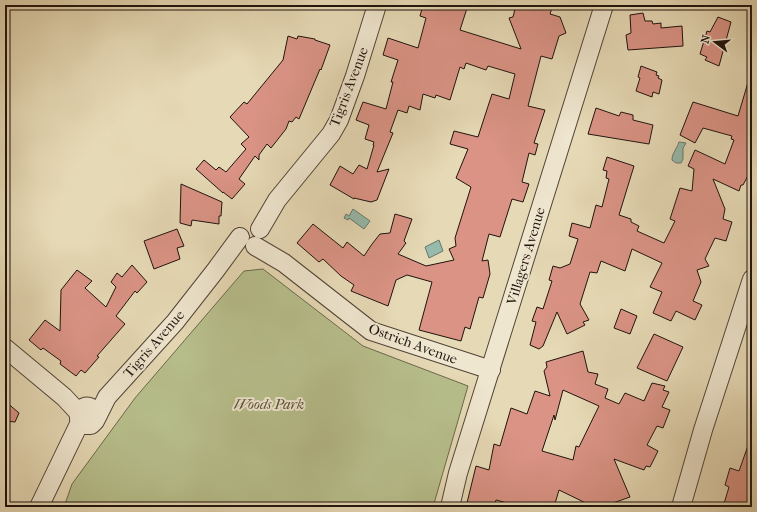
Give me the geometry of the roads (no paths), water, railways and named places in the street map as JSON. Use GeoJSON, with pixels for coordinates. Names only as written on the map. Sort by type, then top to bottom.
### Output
{"type":"FeatureCollection","features":[{"type":"Feature","properties":{"kind":"street","name":"Tigris Avenue"},"geometry":{"type":"LineString","coordinates":[[39,507],[67,450],[87,415],[107,397],[175,322],[215,271],[252,237],[277,200],[331,134],[339,120],[355,76],[377,5]]}},
{"type":"Feature","properties":{"kind":"street","name":"Villagers Avenue"},"geometry":{"type":"LineString","coordinates":[[450,507],[458,473],[604,5]]}},
{"type":"Feature","properties":{"kind":"street","name":"Ostrich Avenue"},"geometry":{"type":"LineString","coordinates":[[252,237],[371,331],[385,337],[490,370]]}},
{"type":"Feature","properties":{"kind":"street"},"geometry":{"type":"LineString","coordinates":[[681,507],[703,430],[746,317],[752,279]]}},
{"type":"Feature","properties":{"kind":"street"},"geometry":{"type":"LineString","coordinates":[[5,348],[87,415]]}},
{"type":"Feature","properties":{"kind":"park label","name":"Woods Park"},"geometry":{"type":"Point","coordinates":[269,404]}}]}
